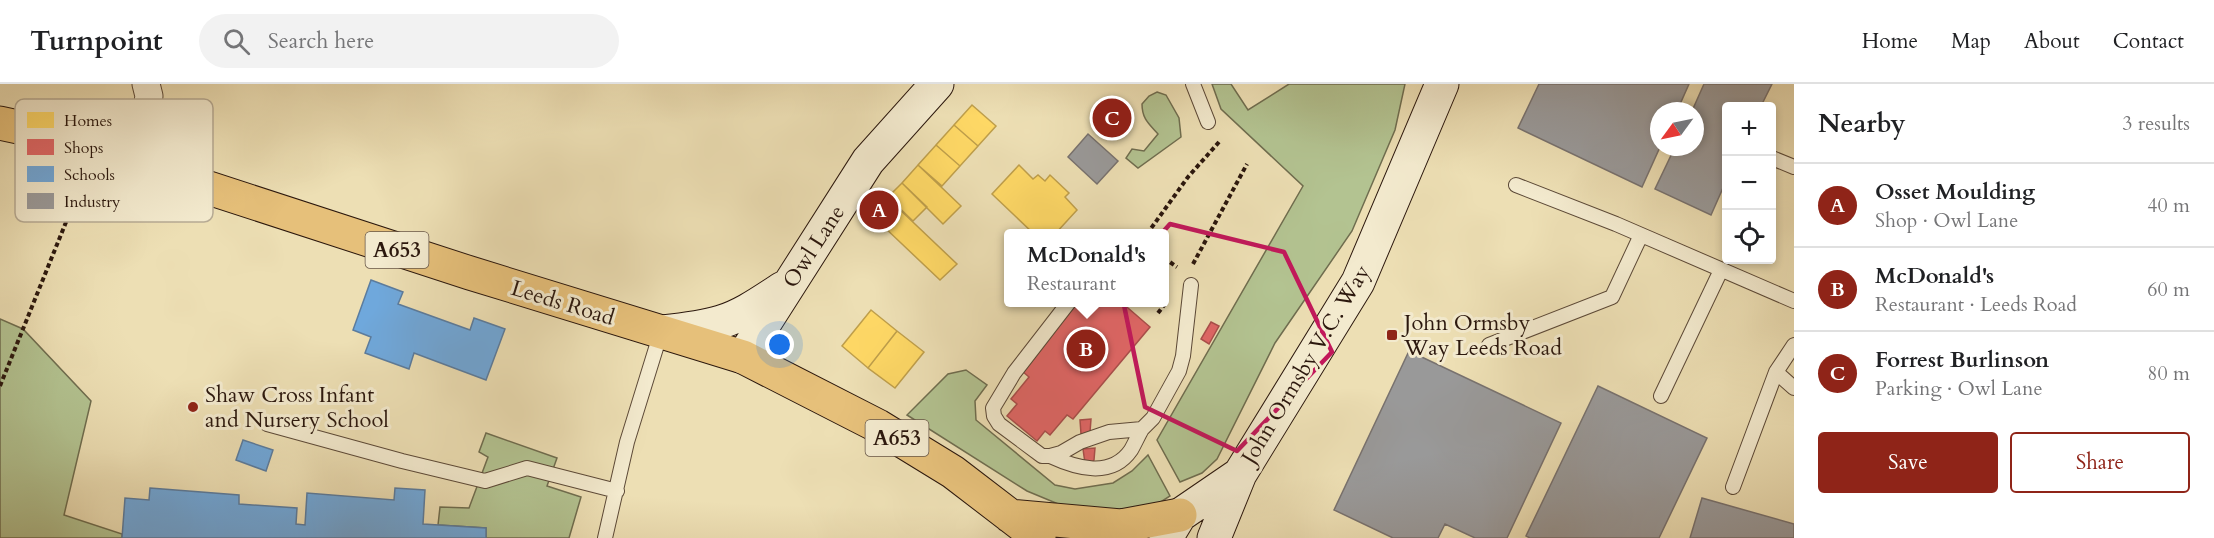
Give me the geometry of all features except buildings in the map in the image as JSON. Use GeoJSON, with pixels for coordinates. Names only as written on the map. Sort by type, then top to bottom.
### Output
{"type":"FeatureCollection","features":[{"type":"Feature","properties":{"kind":"main road","name":"Owl Lane"},"geometry":{"type":"LineString","coordinates":[[743,357],[868,161],[937,84]]}},
{"type":"Feature","properties":{"kind":"main road","name":"John Ormsby V.C. Way"},"geometry":{"type":"LineString","coordinates":[[1214,538],[1240,474],[1358,282],[1443,86]]}},
{"type":"Feature","properties":{"kind":"main road","name":"Leeds Road"},"geometry":{"type":"LineString","coordinates":[[0,114],[15,120]]}},
{"type":"Feature","properties":{"kind":"main road","name":"Leeds Road"},"geometry":{"type":"LineString","coordinates":[[0,123],[15,126]]}},
{"type":"Feature","properties":{"kind":"main road","name":"Leeds Road"},"geometry":{"type":"LineString","coordinates":[[213,189],[470,273],[743,357],[878,426],[953,472],[1039,538]]}},
{"type":"Feature","properties":{"kind":"main road"},"geometry":{"type":"LineString","coordinates":[[661,332],[690,329],[721,322],[744,312],[788,285]]}},
{"type":"Feature","properties":{"kind":"main road","name":"John Ormsby V.C. Way"},"geometry":{"type":"LineString","coordinates":[[1173,526],[1240,474]]}},
{"type":"Feature","properties":{"kind":"main road"},"geometry":{"type":"LineString","coordinates":[[1010,516],[1121,526],[1173,526]]}},
{"type":"Feature","properties":{"kind":"street"},"geometry":{"type":"LineString","coordinates":[[146,84],[149,99]]}},
{"type":"Feature","properties":{"kind":"lane"},"geometry":{"type":"LineString","coordinates":[[1193,84],[1208,122]]}},
{"type":"Feature","properties":{"kind":"lane"},"geometry":{"type":"LineString","coordinates":[[1776,160],[1794,167]]}},
{"type":"Feature","properties":{"kind":"lane"},"geometry":{"type":"LineString","coordinates":[[1516,185],[1641,235],[1794,301]]}},
{"type":"Feature","properties":{"kind":"lane"},"geometry":{"type":"LineString","coordinates":[[1489,345],[1612,297],[1641,235]]}},
{"type":"Feature","properties":{"kind":"lane"},"geometry":{"type":"LineString","coordinates":[[1661,396],[1721,270]]}},
{"type":"Feature","properties":{"kind":"lane"},"geometry":{"type":"LineString","coordinates":[[1050,456],[1074,467],[1090,469],[1113,465],[1130,450],[1142,429],[1153,418],[1179,371],[1183,356],[1190,279]]}},
{"type":"Feature","properties":{"kind":"lane"},"geometry":{"type":"LineString","coordinates":[[1067,307],[1014,373],[993,408],[994,416],[999,424],[1042,456],[1050,456],[1109,432],[1142,429]]}},
{"type":"Feature","properties":{"kind":"lane"},"geometry":{"type":"LineString","coordinates":[[605,538],[627,442],[661,332]]}},
{"type":"Feature","properties":{"kind":"lane"},"geometry":{"type":"LineString","coordinates":[[1733,488],[1776,372],[1794,345]]}},
{"type":"Feature","properties":{"kind":"lane"},"geometry":{"type":"LineString","coordinates":[[1776,372],[1794,388]]}},
{"type":"Feature","properties":{"kind":"lane"},"geometry":{"type":"LineString","coordinates":[[267,424],[485,481],[527,468],[617,491]]}},
{"type":"Feature","properties":{"kind":"path"},"geometry":{"type":"LineString","coordinates":[[1151,229],[1188,177],[1221,139]]}},
{"type":"Feature","properties":{"kind":"path"},"geometry":{"type":"LineString","coordinates":[[1190,279],[1247,164]]}},
{"type":"Feature","properties":{"kind":"path"},"geometry":{"type":"LineString","coordinates":[[0,386],[66,222]]}},
{"type":"Feature","properties":{"kind":"highlighted area"},"geometry":{"type":"Polygon","coordinates":[[[1170,224],[1284,252],[1332,352],[1237,451],[1145,407],[1119,281],[1170,224]]]}},
{"type":"Feature","properties":{"kind":"green space"},"geometry":{"type":"Polygon","coordinates":[[[1212,84],[1231,84],[1248,110],[1289,84],[1405,84],[1395,130],[1352,231],[1275,343],[1217,459],[1202,473],[1180,482],[1157,440],[1303,186],[1221,109],[1212,84]]]}},
{"type":"Feature","properties":{"kind":"green space"},"geometry":{"type":"Polygon","coordinates":[[[1157,92],[1166,95],[1179,118],[1181,137],[1138,168],[1126,158],[1132,149],[1144,151],[1158,134],[1149,124],[1142,109],[1142,104],[1149,96],[1157,92]]]}},
{"type":"Feature","properties":{"kind":"green space"},"geometry":{"type":"Polygon","coordinates":[[[0,319],[23,329],[91,401],[64,515],[122,534],[122,538],[0,538],[0,319]]]}},
{"type":"Feature","properties":{"kind":"green space"},"geometry":{"type":"Polygon","coordinates":[[[966,370],[987,385],[975,401],[976,420],[1055,485],[1075,489],[1113,483],[1132,471],[1148,455],[1170,496],[1153,507],[1118,512],[1063,506],[1027,491],[907,415],[948,374],[966,370]]]}},
{"type":"Feature","properties":{"kind":"green space"},"geometry":{"type":"Polygon","coordinates":[[[486,433],[557,458],[547,486],[581,497],[569,538],[486,538],[486,528],[438,525],[440,507],[469,508],[488,457],[479,452],[486,433]]]}},
{"type":"Feature","properties":{"kind":"place","name":"Forrest Burlinson"},"geometry":{"type":"Point","coordinates":[1112,118]}},
{"type":"Feature","properties":{"kind":"place","name":"Osset Moulding"},"geometry":{"type":"Point","coordinates":[879,210]}},
{"type":"Feature","properties":{"kind":"place","name":"John Ormsby Way Leeds Road"},"geometry":{"type":"Point","coordinates":[1392,335]}},
{"type":"Feature","properties":{"kind":"place","name":"McDonald's"},"geometry":{"type":"Point","coordinates":[1086,349]}},
{"type":"Feature","properties":{"kind":"place","name":"Shaw Cross Infant and Nursery School"},"geometry":{"type":"Point","coordinates":[193,407]}}]}
